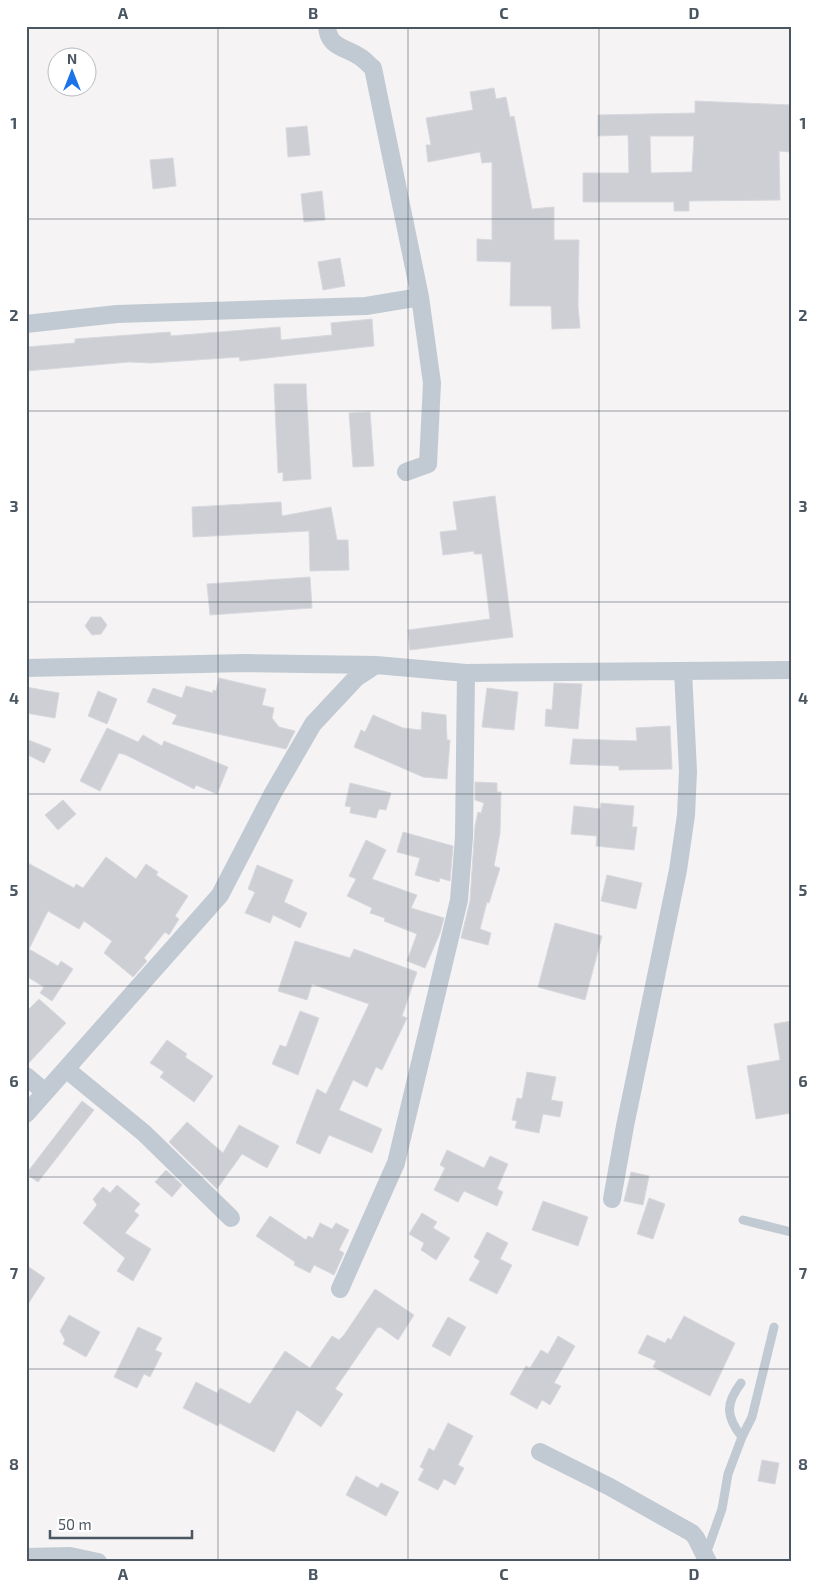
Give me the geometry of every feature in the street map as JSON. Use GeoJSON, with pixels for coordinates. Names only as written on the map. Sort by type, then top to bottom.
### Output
{"type":"FeatureCollection","features":[{"type":"Feature","properties":{"kind":"street"},"geometry":{"type":"LineString","coordinates":[[327,26],[327,34],[336,46],[360,57],[373,68],[420,297],[432,383],[428,464],[406,472]]}},
{"type":"Feature","properties":{"kind":"street"},"geometry":{"type":"LineString","coordinates":[[26,324],[118,314],[366,306],[420,297]]}},
{"type":"Feature","properties":{"kind":"street"},"geometry":{"type":"LineString","coordinates":[[26,668],[245,663],[376,666],[466,673],[791,670]]}},
{"type":"Feature","properties":{"kind":"street"},"geometry":{"type":"LineString","coordinates":[[26,1114],[220,895],[273,793],[313,724],[356,678],[376,666]]}},
{"type":"Feature","properties":{"kind":"street"},"geometry":{"type":"LineString","coordinates":[[612,1199],[627,1116],[680,861],[686,815],[688,772],[683,671]]}},
{"type":"Feature","properties":{"kind":"street"},"geometry":{"type":"LineString","coordinates":[[340,1289],[396,1163],[459,900],[464,837],[466,673]]}},
{"type":"Feature","properties":{"kind":"street"},"geometry":{"type":"LineString","coordinates":[[66,1069],[144,1133],[231,1218]]}},
{"type":"Feature","properties":{"kind":"street"},"geometry":{"type":"LineString","coordinates":[[26,1076],[45,1092]]}},
{"type":"Feature","properties":{"kind":"street"},"geometry":{"type":"LineString","coordinates":[[540,1452],[610,1487],[692,1534],[707,1558]]}},
{"type":"Feature","properties":{"kind":"street"},"geometry":{"type":"LineString","coordinates":[[26,1557],[70,1556],[98,1562]]}},
{"type":"Feature","properties":{"kind":"lane"},"geometry":{"type":"LineString","coordinates":[[743,1220],[791,1232]]}},
{"type":"Feature","properties":{"kind":"lane"},"geometry":{"type":"LineString","coordinates":[[707,1558],[722,1508],[728,1474],[752,1417],[774,1327]]}},
{"type":"Feature","properties":{"kind":"lane"},"geometry":{"type":"LineString","coordinates":[[741,1383],[732,1395],[728,1409],[734,1426],[742,1437]]}},
{"type":"Feature","properties":{"kind":"building"},"geometry":{"type":"Polygon","coordinates":[[[494,88],[496,99],[506,97],[510,117],[514,116],[532,209],[554,207],[554,240],[579,240],[578,306],[580,328],[552,329],[551,306],[510,306],[511,262],[477,261],[477,239],[492,240],[492,162],[482,163],[480,152],[428,162],[426,145],[431,145],[426,118],[473,110],[470,92],[494,88]]]}},
{"type":"Feature","properties":{"kind":"building"},"geometry":{"type":"Polygon","coordinates":[[[695,101],[791,105],[791,152],[779,151],[780,200],[689,201],[689,211],[674,211],[674,202],[583,202],[583,173],[629,173],[628,135],[598,136],[598,115],[695,113],[695,101]],[[650,136],[651,173],[692,172],[694,136],[650,136]]]}},
{"type":"Feature","properties":{"kind":"building"},"geometry":{"type":"Polygon","coordinates":[[[307,126],[310,155],[288,157],[286,128],[307,126]]]}},
{"type":"Feature","properties":{"kind":"building"},"geometry":{"type":"Polygon","coordinates":[[[173,158],[176,186],[153,189],[150,160],[173,158]]]}},
{"type":"Feature","properties":{"kind":"building"},"geometry":{"type":"Polygon","coordinates":[[[322,191],[325,220],[304,222],[301,194],[322,191]]]}},
{"type":"Feature","properties":{"kind":"building"},"geometry":{"type":"Polygon","coordinates":[[[340,258],[345,286],[323,290],[318,262],[340,258]]]}},
{"type":"Feature","properties":{"kind":"building"},"geometry":{"type":"Polygon","coordinates":[[[372,319],[374,346],[240,361],[239,357],[151,363],[129,362],[26,371],[26,347],[75,343],[75,339],[170,332],[171,336],[280,327],[281,340],[332,335],[331,323],[372,319]]]}},
{"type":"Feature","properties":{"kind":"building"},"geometry":{"type":"Polygon","coordinates":[[[274,384],[306,384],[311,479],[283,481],[283,472],[278,473],[274,384]]]}},
{"type":"Feature","properties":{"kind":"building"},"geometry":{"type":"Polygon","coordinates":[[[370,412],[374,466],[353,467],[349,413],[370,412]]]}},
{"type":"Feature","properties":{"kind":"building"},"geometry":{"type":"Polygon","coordinates":[[[495,496],[513,637],[410,650],[408,630],[490,619],[482,554],[474,554],[474,551],[443,555],[440,532],[457,530],[453,502],[495,496]]]}},
{"type":"Feature","properties":{"kind":"building"},"geometry":{"type":"Polygon","coordinates":[[[281,502],[282,516],[331,507],[337,540],[348,540],[349,570],[310,571],[309,531],[193,537],[192,507],[281,502]]]}},
{"type":"Feature","properties":{"kind":"building"},"geometry":{"type":"Polygon","coordinates":[[[310,577],[312,608],[210,615],[207,584],[310,577]]]}},
{"type":"Feature","properties":{"kind":"building"},"geometry":{"type":"Polygon","coordinates":[[[91,617],[101,617],[107,625],[101,634],[92,635],[85,626],[91,617]]]}},
{"type":"Feature","properties":{"kind":"building"},"geometry":{"type":"Polygon","coordinates":[[[219,678],[266,689],[262,705],[274,708],[272,718],[279,727],[295,731],[286,749],[172,724],[177,715],[147,702],[153,688],[182,698],[186,686],[213,693],[213,690],[216,691],[219,678]]]}},
{"type":"Feature","properties":{"kind":"building"},"geometry":{"type":"Polygon","coordinates":[[[554,683],[582,684],[578,729],[545,726],[546,709],[552,710],[554,683]]]}},
{"type":"Feature","properties":{"kind":"building"},"geometry":{"type":"Polygon","coordinates":[[[26,687],[59,693],[55,718],[26,713],[26,687]]]}},
{"type":"Feature","properties":{"kind":"building"},"geometry":{"type":"Polygon","coordinates":[[[487,688],[518,692],[514,730],[482,727],[487,688]]]}},
{"type":"Feature","properties":{"kind":"building"},"geometry":{"type":"Polygon","coordinates":[[[98,691],[117,699],[107,724],[88,716],[98,691]]]}},
{"type":"Feature","properties":{"kind":"building"},"geometry":{"type":"Polygon","coordinates":[[[422,712],[446,715],[447,740],[450,740],[447,779],[423,777],[354,747],[361,730],[365,732],[373,715],[403,728],[421,730],[422,712]]]}},
{"type":"Feature","properties":{"kind":"building"},"geometry":{"type":"Polygon","coordinates":[[[670,726],[672,769],[619,770],[619,766],[570,764],[573,739],[637,741],[636,728],[670,726]]]}},
{"type":"Feature","properties":{"kind":"building"},"geometry":{"type":"Polygon","coordinates":[[[107,728],[138,742],[143,735],[162,746],[164,741],[228,767],[217,794],[196,785],[194,789],[119,753],[100,791],[80,781],[107,728]]]}},
{"type":"Feature","properties":{"kind":"building"},"geometry":{"type":"Polygon","coordinates":[[[26,739],[51,749],[44,763],[26,754],[26,739]]]}},
{"type":"Feature","properties":{"kind":"building"},"geometry":{"type":"Polygon","coordinates":[[[475,782],[497,783],[497,792],[501,792],[500,833],[494,866],[500,868],[489,903],[487,902],[480,929],[491,933],[488,945],[461,938],[470,901],[475,826],[478,812],[481,813],[484,803],[475,800],[475,782]]]}},
{"type":"Feature","properties":{"kind":"building"},"geometry":{"type":"Polygon","coordinates":[[[350,783],[391,793],[386,810],[379,809],[376,818],[350,813],[351,807],[345,806],[350,783]]]}},
{"type":"Feature","properties":{"kind":"building"},"geometry":{"type":"Polygon","coordinates":[[[63,800],[76,814],[58,830],[45,815],[63,800]]]}},
{"type":"Feature","properties":{"kind":"building"},"geometry":{"type":"Polygon","coordinates":[[[601,803],[634,806],[632,827],[637,827],[634,850],[596,846],[597,836],[571,834],[574,806],[600,809],[601,803]]]}},
{"type":"Feature","properties":{"kind":"building"},"geometry":{"type":"Polygon","coordinates":[[[403,832],[453,846],[450,881],[440,878],[439,882],[415,875],[420,858],[397,852],[403,832]]]}},
{"type":"Feature","properties":{"kind":"building"},"geometry":{"type":"Polygon","coordinates":[[[366,840],[386,850],[372,879],[417,895],[411,908],[444,918],[440,933],[425,968],[407,961],[417,934],[384,921],[385,918],[370,913],[372,908],[347,896],[356,879],[349,876],[366,840]]]}},
{"type":"Feature","properties":{"kind":"building"},"geometry":{"type":"Polygon","coordinates":[[[106,857],[136,879],[146,864],[158,872],[156,875],[188,896],[175,916],[179,919],[169,935],[165,932],[144,958],[147,961],[133,977],[104,953],[112,941],[84,921],[79,929],[48,911],[29,949],[58,966],[61,961],[73,969],[52,1001],[40,993],[44,987],[26,976],[26,862],[74,888],[76,884],[83,888],[106,857]]]}},
{"type":"Feature","properties":{"kind":"building"},"geometry":{"type":"Polygon","coordinates":[[[257,865],[293,880],[284,902],[307,913],[300,928],[273,915],[270,923],[245,913],[255,892],[248,889],[257,865]]]}},
{"type":"Feature","properties":{"kind":"building"},"geometry":{"type":"Polygon","coordinates":[[[607,875],[642,883],[636,909],[601,901],[607,875]]]}},
{"type":"Feature","properties":{"kind":"building"},"geometry":{"type":"Polygon","coordinates":[[[555,923],[602,936],[585,1000],[538,987],[555,923]]]}},
{"type":"Feature","properties":{"kind":"building"},"geometry":{"type":"Polygon","coordinates":[[[295,941],[350,958],[354,949],[417,972],[402,1016],[407,1018],[382,1070],[376,1067],[367,1087],[353,1080],[339,1110],[382,1129],[372,1153],[329,1135],[320,1154],[296,1143],[317,1089],[326,1094],[369,1004],[312,984],[307,1000],[278,991],[295,941]]]}},
{"type":"Feature","properties":{"kind":"building"},"geometry":{"type":"Polygon","coordinates":[[[39,999],[66,1023],[26,1066],[26,1012],[39,999]]]}},
{"type":"Feature","properties":{"kind":"building"},"geometry":{"type":"Polygon","coordinates":[[[300,1011],[319,1018],[298,1075],[272,1064],[280,1045],[286,1047],[300,1011]]]}},
{"type":"Feature","properties":{"kind":"building"},"geometry":{"type":"Polygon","coordinates":[[[791,1021],[791,1113],[756,1119],[747,1066],[780,1060],[774,1024],[791,1021]]]}},
{"type":"Feature","properties":{"kind":"building"},"geometry":{"type":"Polygon","coordinates":[[[167,1040],[187,1054],[185,1057],[213,1076],[194,1102],[160,1077],[164,1072],[150,1063],[167,1040]]]}},
{"type":"Feature","properties":{"kind":"building"},"geometry":{"type":"Polygon","coordinates":[[[527,1072],[556,1077],[551,1100],[563,1102],[560,1117],[543,1114],[539,1133],[515,1128],[517,1121],[512,1120],[517,1098],[522,1099],[527,1072]]]}},
{"type":"Feature","properties":{"kind":"building"},"geometry":{"type":"Polygon","coordinates":[[[82,1101],[94,1110],[38,1182],[26,1174],[82,1101]]]}},
{"type":"Feature","properties":{"kind":"building"},"geometry":{"type":"Polygon","coordinates":[[[187,1122],[223,1153],[239,1125],[279,1146],[267,1168],[242,1154],[217,1189],[169,1142],[187,1122]]]}},
{"type":"Feature","properties":{"kind":"building"},"geometry":{"type":"Polygon","coordinates":[[[447,1150],[484,1168],[490,1156],[508,1164],[497,1189],[503,1192],[497,1206],[464,1191],[458,1202],[434,1190],[445,1168],[440,1165],[447,1150]]]}},
{"type":"Feature","properties":{"kind":"building"},"geometry":{"type":"Polygon","coordinates":[[[166,1170],[182,1185],[172,1197],[155,1182],[166,1170]]]}},
{"type":"Feature","properties":{"kind":"building"},"geometry":{"type":"Polygon","coordinates":[[[631,1172],[649,1176],[643,1205],[624,1201],[631,1172]]]}},
{"type":"Feature","properties":{"kind":"building"},"geometry":{"type":"Polygon","coordinates":[[[117,1185],[140,1204],[134,1211],[139,1215],[125,1233],[151,1249],[133,1281],[117,1271],[125,1258],[83,1223],[97,1205],[93,1199],[103,1187],[110,1193],[117,1185]]]}},
{"type":"Feature","properties":{"kind":"building"},"geometry":{"type":"Polygon","coordinates":[[[649,1198],[665,1204],[653,1239],[637,1234],[649,1198]]]}},
{"type":"Feature","properties":{"kind":"building"},"geometry":{"type":"Polygon","coordinates":[[[543,1201],[588,1217],[578,1246],[532,1230],[543,1201]]]}},
{"type":"Feature","properties":{"kind":"building"},"geometry":{"type":"Polygon","coordinates":[[[422,1213],[437,1222],[433,1228],[450,1238],[436,1260],[421,1250],[424,1243],[409,1234],[422,1213]]]}},
{"type":"Feature","properties":{"kind":"building"},"geometry":{"type":"Polygon","coordinates":[[[270,1216],[306,1240],[308,1236],[313,1238],[320,1223],[332,1229],[336,1223],[349,1230],[339,1250],[344,1253],[334,1275],[314,1265],[310,1273],[294,1265],[295,1262],[256,1236],[270,1216]]]}},
{"type":"Feature","properties":{"kind":"building"},"geometry":{"type":"Polygon","coordinates":[[[487,1232],[508,1243],[500,1259],[512,1265],[497,1294],[469,1280],[480,1261],[474,1257],[487,1232]]]}},
{"type":"Feature","properties":{"kind":"building"},"geometry":{"type":"Polygon","coordinates":[[[26,1265],[45,1278],[26,1307],[26,1265]]]}},
{"type":"Feature","properties":{"kind":"building"},"geometry":{"type":"Polygon","coordinates":[[[375,1289],[414,1315],[398,1340],[380,1327],[377,1328],[335,1389],[343,1394],[321,1427],[297,1410],[274,1452],[219,1423],[218,1426],[183,1408],[196,1382],[217,1393],[220,1388],[250,1404],[285,1351],[310,1368],[332,1336],[339,1340],[344,1335],[375,1289]]]}},
{"type":"Feature","properties":{"kind":"building"},"geometry":{"type":"Polygon","coordinates":[[[69,1315],[100,1332],[86,1357],[63,1344],[65,1340],[60,1331],[69,1315]]]}},
{"type":"Feature","properties":{"kind":"building"},"geometry":{"type":"Polygon","coordinates":[[[684,1316],[735,1343],[710,1396],[653,1367],[656,1361],[638,1353],[647,1335],[665,1343],[668,1338],[671,1340],[684,1316]]]}},
{"type":"Feature","properties":{"kind":"building"},"geometry":{"type":"Polygon","coordinates":[[[448,1317],[466,1327],[450,1356],[432,1346],[448,1317]]]}},
{"type":"Feature","properties":{"kind":"building"},"geometry":{"type":"Polygon","coordinates":[[[138,1327],[162,1338],[155,1350],[162,1353],[150,1377],[144,1374],[137,1388],[114,1377],[138,1327]]]}},
{"type":"Feature","properties":{"kind":"building"},"geometry":{"type":"Polygon","coordinates":[[[558,1336],[575,1346],[554,1383],[561,1386],[550,1405],[542,1400],[537,1409],[510,1394],[526,1366],[530,1368],[541,1350],[548,1354],[558,1336]]]}},
{"type":"Feature","properties":{"kind":"building"},"geometry":{"type":"Polygon","coordinates":[[[448,1423],[473,1436],[458,1465],[464,1468],[455,1485],[444,1479],[438,1490],[418,1480],[424,1469],[420,1467],[429,1448],[434,1451],[448,1423]]]}},
{"type":"Feature","properties":{"kind":"building"},"geometry":{"type":"Polygon","coordinates":[[[762,1460],[779,1463],[775,1484],[758,1481],[762,1460]]]}},
{"type":"Feature","properties":{"kind":"building"},"geometry":{"type":"Polygon","coordinates":[[[356,1476],[378,1488],[381,1483],[399,1492],[386,1516],[346,1495],[356,1476]]]}}]}
